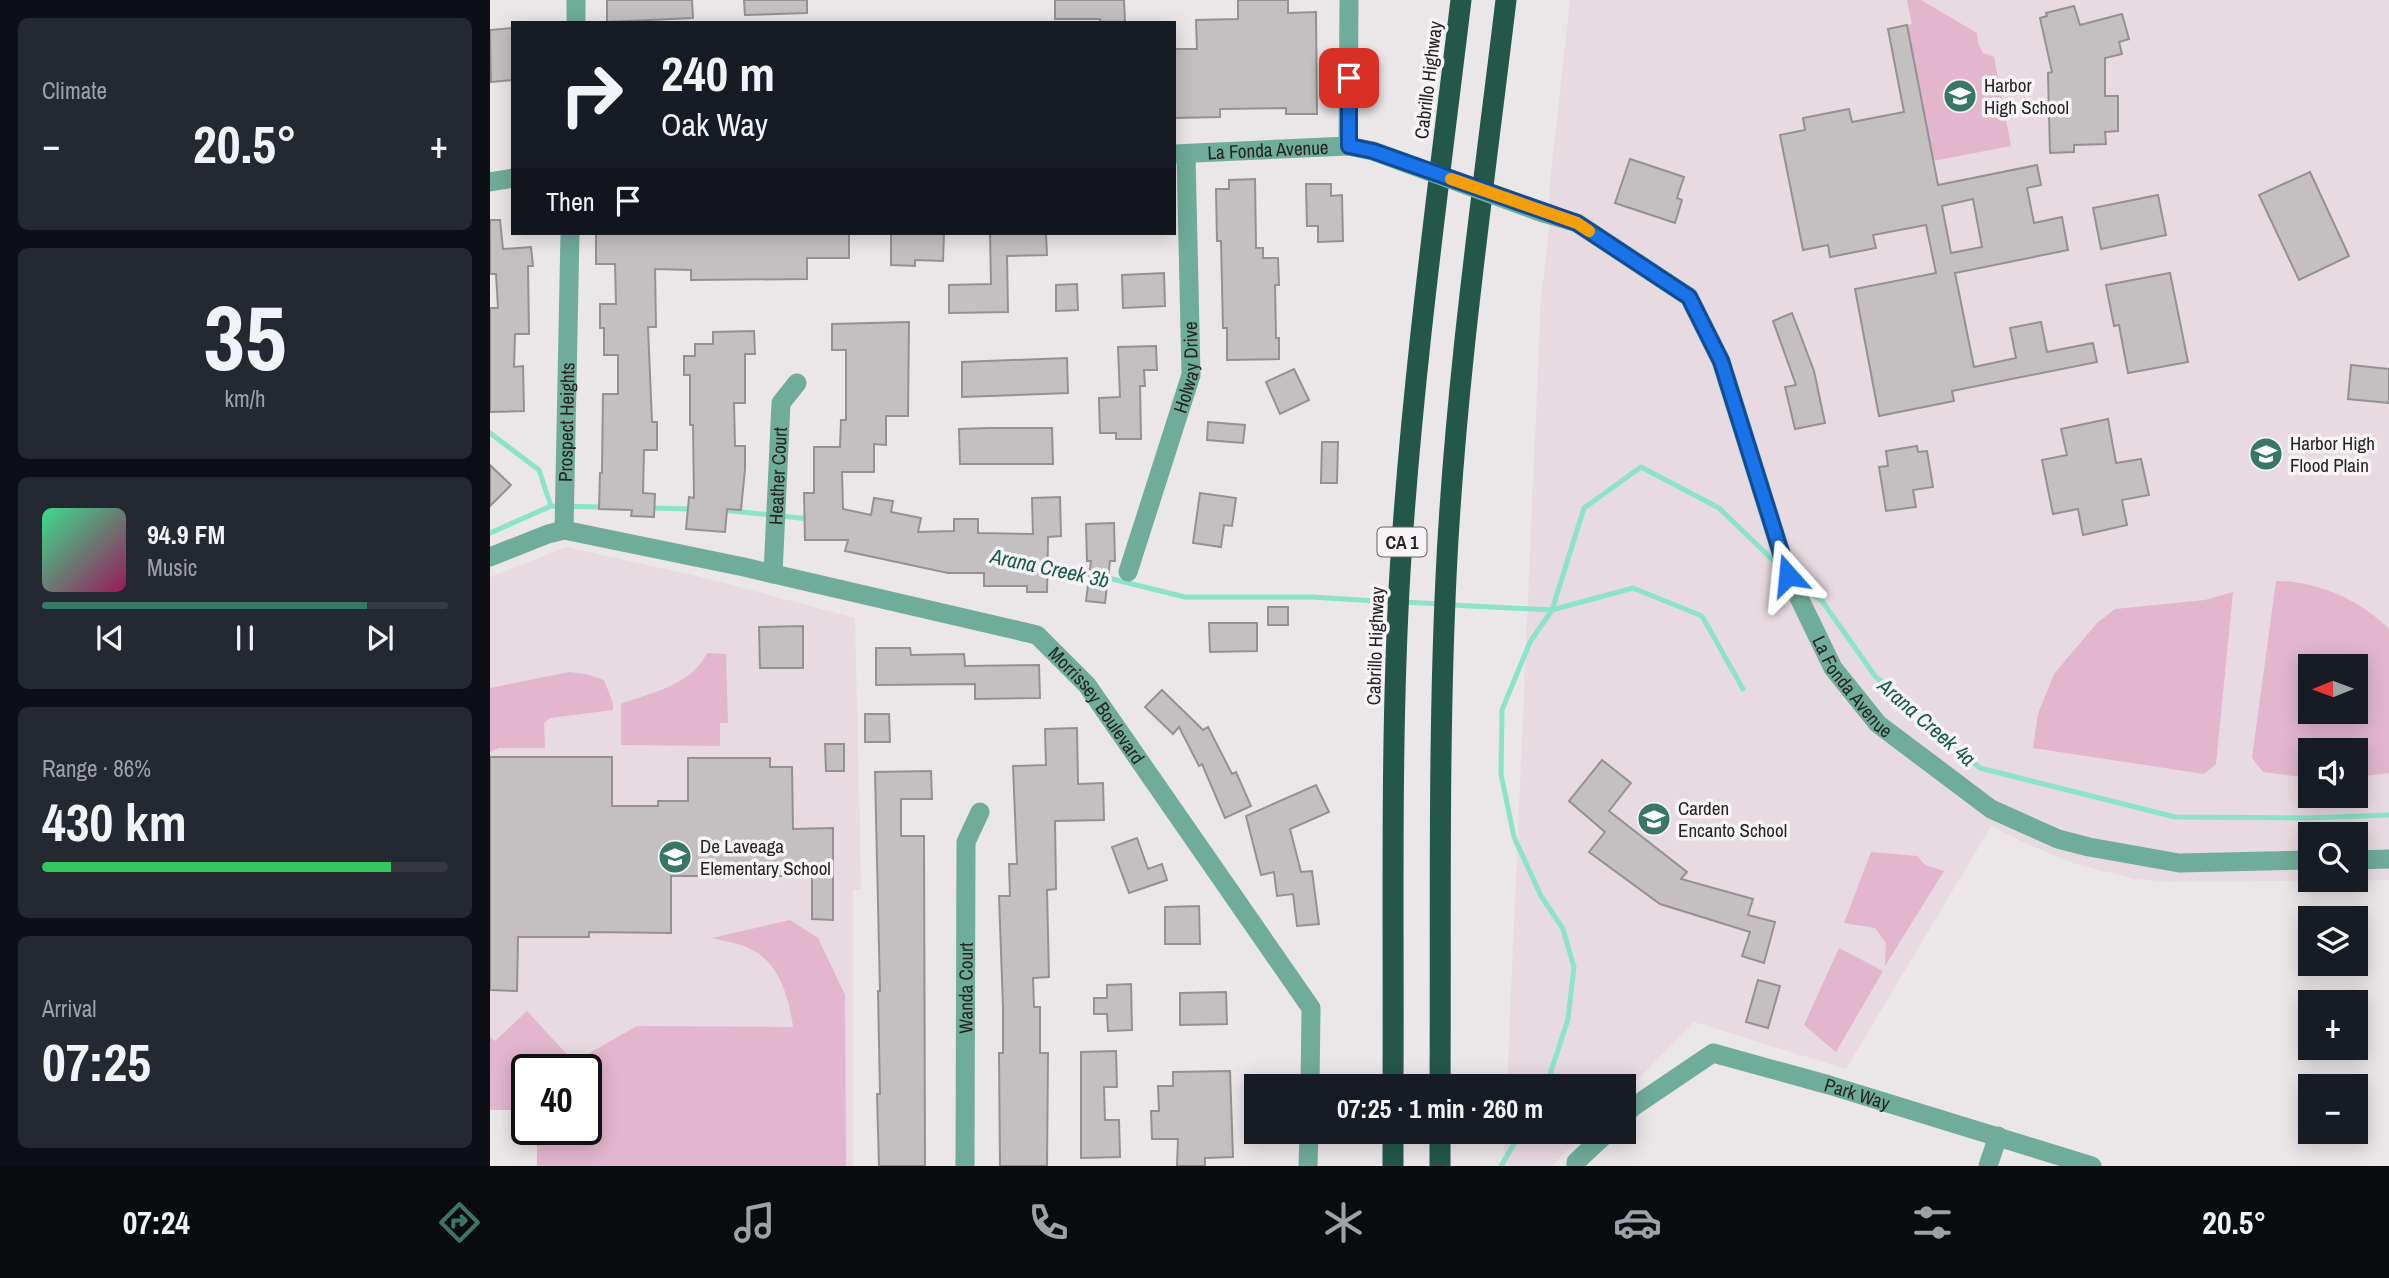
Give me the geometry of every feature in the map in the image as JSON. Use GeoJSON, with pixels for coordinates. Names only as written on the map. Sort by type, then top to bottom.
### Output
{"type":"FeatureCollection","features":[{"type":"Feature","properties":{"kind":"highway","name":"Cabrillo Highway"},"geometry":{"type":"LineString","coordinates":[[1393,1074],[1394,739],[1400,574],[1416,369],[1461,0]]}},
{"type":"Feature","properties":{"kind":"highway","name":"CA 1"},"geometry":{"type":"LineString","coordinates":[[1440,1074],[1441,740],[1446,576],[1458,411],[1506,0]]}},
{"type":"Feature","properties":{"kind":"highway"},"geometry":{"type":"LineString","coordinates":[[1393,1144],[1393,1166]]}},
{"type":"Feature","properties":{"kind":"highway"},"geometry":{"type":"LineString","coordinates":[[1440,1144],[1440,1166]]}},
{"type":"Feature","properties":{"kind":"street"},"geometry":{"type":"LineString","coordinates":[[576,0],[576,21]]}},
{"type":"Feature","properties":{"kind":"street"},"geometry":{"type":"LineString","coordinates":[[1349,0],[1349,146]]}},
{"type":"Feature","properties":{"kind":"street","name":"La Fonda Avenue"},"geometry":{"type":"LineString","coordinates":[[1180,154],[1349,146],[1373,151],[1577,223],[1689,297],[1721,361],[1788,575],[1833,668],[1878,724],[1991,809],[2058,839],[2179,863],[2298,860]]}},
{"type":"Feature","properties":{"kind":"street","name":"Holway Drive"},"geometry":{"type":"LineString","coordinates":[[1128,572],[1191,375],[1180,154]]}},
{"type":"Feature","properties":{"kind":"street"},"geometry":{"type":"LineString","coordinates":[[490,182],[511,178]]}},
{"type":"Feature","properties":{"kind":"street","name":"Prospect Heights"},"geometry":{"type":"LineString","coordinates":[[564,530],[562,511],[570,235]]}},
{"type":"Feature","properties":{"kind":"street","name":"Heather Court"},"geometry":{"type":"LineString","coordinates":[[773,574],[781,403],[797,383]]}},
{"type":"Feature","properties":{"kind":"street"},"geometry":{"type":"LineString","coordinates":[[490,557],[564,530]]}},
{"type":"Feature","properties":{"kind":"street","name":"Morrissey Boulevard"},"geometry":{"type":"LineString","coordinates":[[564,530],[773,574],[1037,635],[1087,685],[1311,1008],[1310,1074]]}},
{"type":"Feature","properties":{"kind":"street","name":"Wanda Court"},"geometry":{"type":"LineString","coordinates":[[965,1166],[966,842],[980,812]]}},
{"type":"Feature","properties":{"kind":"street"},"geometry":{"type":"LineString","coordinates":[[2368,860],[2389,859]]}},
{"type":"Feature","properties":{"kind":"street","name":"Park Way"},"geometry":{"type":"LineString","coordinates":[[1636,1107],[1713,1053],[2092,1166]]}},
{"type":"Feature","properties":{"kind":"street"},"geometry":{"type":"LineString","coordinates":[[1988,1166],[1998,1136]]}},
{"type":"Feature","properties":{"kind":"street"},"geometry":{"type":"LineString","coordinates":[[1308,1166],[1309,1144]]}},
{"type":"Feature","properties":{"kind":"street"},"geometry":{"type":"LineString","coordinates":[[1576,1166],[1596,1144]]}},
{"type":"Feature","properties":{"kind":"shaded area"},"geometry":{"type":"Polygon","coordinates":[[[1570,0],[2389,0],[2389,880],[2368,880],[2368,822],[2298,822],[2298,881],[2170,882],[2135,879],[2076,864],[1991,826],[1846,1069],[1694,1022],[1636,1081],[1636,1074],[1508,1074],[1541,300],[1549,230],[1550,183],[1570,0]]]}},
{"type":"Feature","properties":{"kind":"shaded area"},"geometry":{"type":"Polygon","coordinates":[[[1907,0],[1921,0],[1977,33],[1983,53],[1994,57],[2011,146],[1933,161],[1907,25],[1912,24],[1907,0]]]}},
{"type":"Feature","properties":{"kind":"shaded area","name":"De Laveaga Elementary School"},"geometry":{"type":"Polygon","coordinates":[[[566,547],[697,576],[855,618],[861,889],[853,890],[853,1166],[537,1166],[537,1145],[602,1145],[602,1054],[511,1054],[511,1086],[490,1109],[490,577],[566,547]]]}},
{"type":"Feature","properties":{"kind":"shaded area"},"geometry":{"type":"Polygon","coordinates":[[[2276,581],[2307,584],[2351,601],[2389,629],[2389,773],[2368,776],[2368,738],[2298,738],[2298,776],[2263,772],[2252,758],[2276,581]]]}},
{"type":"Feature","properties":{"kind":"shaded area"},"geometry":{"type":"Polygon","coordinates":[[[2233,592],[2216,764],[2204,774],[2033,748],[2038,714],[2054,674],[2097,623],[2115,609],[2205,600],[2233,592]]]}},
{"type":"Feature","properties":{"kind":"shaded area"},"geometry":{"type":"Polygon","coordinates":[[[707,653],[726,654],[728,723],[720,723],[720,746],[621,745],[621,704],[681,680],[700,664],[707,653]]]}},
{"type":"Feature","properties":{"kind":"shaded area"},"geometry":{"type":"Polygon","coordinates":[[[569,672],[604,680],[613,710],[550,718],[544,723],[545,748],[499,748],[490,752],[490,688],[569,672]]]}},
{"type":"Feature","properties":{"kind":"shaded area"},"geometry":{"type":"Polygon","coordinates":[[[1871,852],[1917,856],[1925,865],[1944,871],[1885,966],[1886,943],[1875,928],[1844,923],[1871,852]]]}},
{"type":"Feature","properties":{"kind":"shaded area"},"geometry":{"type":"Polygon","coordinates":[[[790,920],[818,938],[845,995],[846,1166],[537,1166],[537,1145],[602,1145],[602,1054],[588,1054],[637,1026],[793,1027],[781,981],[768,962],[749,948],[712,938],[790,920]]]}},
{"type":"Feature","properties":{"kind":"shaded area"},"geometry":{"type":"Polygon","coordinates":[[[1839,948],[1883,971],[1836,1052],[1804,1025],[1839,948]]]}},
{"type":"Feature","properties":{"kind":"shaded area"},"geometry":{"type":"Polygon","coordinates":[[[527,1011],[567,1054],[511,1054],[511,1110],[490,1110],[490,1037],[495,1041],[527,1011]]]}},
{"type":"Feature","properties":{"kind":"shaded area"},"geometry":{"type":"Polygon","coordinates":[[[1505,1144],[1573,1144],[1552,1166],[1504,1166],[1505,1144]]]}},
{"type":"Feature","properties":{"kind":"building"},"geometry":{"type":"Polygon","coordinates":[[[607,0],[692,0],[693,18],[607,21],[607,0]]]}},
{"type":"Feature","properties":{"kind":"building"},"geometry":{"type":"Polygon","coordinates":[[[744,0],[807,0],[807,13],[745,15],[744,0]]]}},
{"type":"Feature","properties":{"kind":"building"},"geometry":{"type":"Polygon","coordinates":[[[1055,0],[1124,0],[1125,21],[1055,19],[1055,0]]]}},
{"type":"Feature","properties":{"kind":"building"},"geometry":{"type":"Polygon","coordinates":[[[1238,0],[1288,0],[1288,13],[1316,12],[1317,114],[1286,114],[1286,108],[1220,109],[1220,117],[1176,118],[1176,49],[1197,49],[1196,20],[1238,19],[1238,0]]]}},
{"type":"Feature","properties":{"kind":"building"},"geometry":{"type":"Polygon","coordinates":[[[2074,6],[2080,25],[2122,14],[2129,39],[2119,42],[2122,54],[2105,58],[2105,96],[2118,96],[2118,131],[2105,132],[2106,144],[2074,145],[2074,152],[2050,153],[2048,73],[2052,72],[2040,18],[2047,16],[2046,13],[2074,6]]]}},
{"type":"Feature","properties":{"kind":"building"},"geometry":{"type":"Polygon","coordinates":[[[1907,25],[1938,185],[2037,165],[2041,185],[2027,188],[2034,223],[2062,217],[2068,250],[1955,273],[1974,367],[2016,358],[2010,328],[2041,322],[2047,352],[2093,343],[2097,362],[1952,391],[1954,401],[1879,416],[1855,289],[1936,273],[1926,225],[1873,235],[1876,248],[1830,257],[1828,245],[1803,250],[1780,135],[1805,130],[1803,118],[1849,109],[1852,122],[1904,112],[1888,29],[1907,25]],[[1973,199],[1942,206],[1951,253],[1982,247],[1973,199]]]}},
{"type":"Feature","properties":{"kind":"building"},"geometry":{"type":"Polygon","coordinates":[[[511,28],[511,80],[491,82],[490,30],[511,28]]]}},
{"type":"Feature","properties":{"kind":"building"},"geometry":{"type":"Polygon","coordinates":[[[1630,159],[1684,177],[1677,198],[1682,200],[1675,223],[1615,203],[1630,159]]]}},
{"type":"Feature","properties":{"kind":"building"},"geometry":{"type":"Polygon","coordinates":[[[2310,172],[2349,256],[2299,280],[2259,195],[2310,172]]]}},
{"type":"Feature","properties":{"kind":"building"},"geometry":{"type":"Polygon","coordinates":[[[1255,179],[1256,248],[1263,248],[1263,258],[1278,258],[1279,285],[1275,285],[1279,359],[1227,360],[1227,328],[1223,328],[1221,241],[1217,241],[1216,189],[1229,189],[1229,180],[1255,179]]]}},
{"type":"Feature","properties":{"kind":"building"},"geometry":{"type":"Polygon","coordinates":[[[1306,184],[1331,184],[1331,196],[1342,195],[1343,241],[1318,242],[1318,226],[1307,226],[1306,184]]]}},
{"type":"Feature","properties":{"kind":"building"},"geometry":{"type":"Polygon","coordinates":[[[2158,195],[2166,235],[2101,249],[2093,208],[2158,195]]]}},
{"type":"Feature","properties":{"kind":"building"},"geometry":{"type":"Polygon","coordinates":[[[490,220],[500,220],[503,249],[531,247],[533,266],[528,266],[529,334],[515,334],[514,367],[523,366],[524,411],[490,412],[490,308],[498,308],[496,274],[490,274],[490,220]]]}},
{"type":"Feature","properties":{"kind":"building"},"geometry":{"type":"Polygon","coordinates":[[[596,235],[849,235],[849,258],[807,258],[807,279],[691,280],[691,270],[655,269],[656,327],[648,327],[652,422],[657,422],[657,450],[644,450],[643,493],[655,494],[654,517],[631,516],[632,510],[599,509],[603,394],[618,394],[618,355],[604,355],[604,328],[600,328],[600,304],[616,304],[615,264],[596,264],[596,235]]]}},
{"type":"Feature","properties":{"kind":"building"},"geometry":{"type":"Polygon","coordinates":[[[891,235],[944,235],[943,261],[915,260],[915,266],[891,265],[891,235]]]}},
{"type":"Feature","properties":{"kind":"building"},"geometry":{"type":"Polygon","coordinates":[[[990,235],[1046,235],[1047,255],[1007,256],[1008,312],[949,313],[949,285],[991,284],[990,235]]]}},
{"type":"Feature","properties":{"kind":"building"},"geometry":{"type":"Polygon","coordinates":[[[1164,273],[1165,306],[1123,308],[1122,275],[1164,273]]]}},
{"type":"Feature","properties":{"kind":"building"},"geometry":{"type":"Polygon","coordinates":[[[2170,273],[2188,362],[2128,373],[2119,325],[2114,326],[2106,285],[2170,273]]]}},
{"type":"Feature","properties":{"kind":"building"},"geometry":{"type":"Polygon","coordinates":[[[1077,284],[1078,310],[1056,311],[1056,285],[1077,284]]]}},
{"type":"Feature","properties":{"kind":"building"},"geometry":{"type":"Polygon","coordinates":[[[1792,313],[1814,371],[1825,423],[1795,429],[1785,387],[1796,385],[1773,321],[1792,313]]]}},
{"type":"Feature","properties":{"kind":"building"},"geometry":{"type":"Polygon","coordinates":[[[909,322],[908,416],[886,416],[886,445],[874,444],[874,472],[842,472],[843,509],[871,515],[874,498],[893,501],[891,512],[921,518],[918,532],[954,531],[954,519],[978,519],[978,533],[1033,534],[1032,498],[1060,497],[1061,536],[1048,537],[1047,592],[1027,592],[1027,586],[984,586],[984,573],[948,573],[845,551],[848,540],[805,540],[804,493],[814,493],[814,447],[840,447],[841,420],[846,420],[846,350],[832,350],[832,324],[909,322]]]}},
{"type":"Feature","properties":{"kind":"building"},"geometry":{"type":"Polygon","coordinates":[[[754,331],[755,354],[745,354],[745,403],[734,403],[735,446],[745,446],[741,510],[727,509],[725,532],[686,529],[689,497],[694,498],[690,375],[684,375],[684,356],[695,356],[695,344],[713,344],[713,332],[754,331]]]}},
{"type":"Feature","properties":{"kind":"building"},"geometry":{"type":"Polygon","coordinates":[[[1156,346],[1157,370],[1144,370],[1145,386],[1140,386],[1141,439],[1116,439],[1116,433],[1100,433],[1099,398],[1120,397],[1118,347],[1156,346]]]}},
{"type":"Feature","properties":{"kind":"building"},"geometry":{"type":"Polygon","coordinates":[[[1067,358],[1068,393],[962,397],[962,362],[1067,358]]]}},
{"type":"Feature","properties":{"kind":"building"},"geometry":{"type":"Polygon","coordinates":[[[2351,365],[2389,369],[2389,403],[2348,399],[2351,365]]]}},
{"type":"Feature","properties":{"kind":"building"},"geometry":{"type":"Polygon","coordinates":[[[1294,369],[1309,400],[1280,414],[1266,382],[1294,369]]]}},
{"type":"Feature","properties":{"kind":"building"},"geometry":{"type":"Polygon","coordinates":[[[2108,419],[2116,463],[2141,459],[2149,495],[2122,500],[2127,525],[2083,535],[2078,509],[2053,514],[2042,460],[2067,455],[2061,429],[2108,419]]]}},
{"type":"Feature","properties":{"kind":"building"},"geometry":{"type":"Polygon","coordinates":[[[1208,422],[1245,425],[1243,443],[1207,440],[1208,422]]]}},
{"type":"Feature","properties":{"kind":"building"},"geometry":{"type":"Polygon","coordinates":[[[1052,428],[1053,464],[960,464],[959,429],[1052,428]]]}},
{"type":"Feature","properties":{"kind":"building"},"geometry":{"type":"Polygon","coordinates":[[[1322,442],[1338,442],[1337,483],[1321,483],[1322,442]]]}},
{"type":"Feature","properties":{"kind":"building"},"geometry":{"type":"Polygon","coordinates":[[[1917,446],[1918,452],[1927,451],[1933,487],[1913,490],[1916,507],[1886,511],[1879,467],[1888,466],[1886,451],[1917,446]]]}},
{"type":"Feature","properties":{"kind":"building"},"geometry":{"type":"Polygon","coordinates":[[[490,465],[511,485],[490,506],[490,465]]]}},
{"type":"Feature","properties":{"kind":"building"},"geometry":{"type":"Polygon","coordinates":[[[1200,493],[1236,498],[1232,526],[1224,525],[1221,547],[1193,543],[1200,493]]]}},
{"type":"Feature","properties":{"kind":"building"},"geometry":{"type":"Polygon","coordinates":[[[1114,523],[1115,561],[1110,561],[1105,603],[1086,601],[1091,561],[1087,561],[1086,524],[1114,523]]]}},
{"type":"Feature","properties":{"kind":"building"},"geometry":{"type":"Polygon","coordinates":[[[1268,607],[1288,607],[1288,625],[1268,625],[1268,607]]]}},
{"type":"Feature","properties":{"kind":"building"},"geometry":{"type":"Polygon","coordinates":[[[1209,623],[1257,623],[1257,651],[1210,652],[1209,623]]]}},
{"type":"Feature","properties":{"kind":"building"},"geometry":{"type":"Polygon","coordinates":[[[803,626],[803,668],[760,668],[759,627],[803,626]]]}},
{"type":"Feature","properties":{"kind":"building"},"geometry":{"type":"Polygon","coordinates":[[[876,648],[910,648],[911,655],[964,654],[965,666],[1039,665],[1040,698],[975,699],[975,684],[876,685],[876,648]]]}},
{"type":"Feature","properties":{"kind":"building"},"geometry":{"type":"Polygon","coordinates":[[[1162,690],[1203,730],[1208,727],[1232,774],[1236,772],[1251,806],[1225,818],[1202,764],[1199,766],[1179,727],[1173,734],[1145,707],[1162,690]]]}},
{"type":"Feature","properties":{"kind":"building"},"geometry":{"type":"Polygon","coordinates":[[[865,714],[889,714],[890,742],[865,742],[865,714]]]}},
{"type":"Feature","properties":{"kind":"building"},"geometry":{"type":"Polygon","coordinates":[[[1077,728],[1078,784],[1103,783],[1104,820],[1055,821],[1056,889],[1047,890],[1049,977],[1033,978],[1034,1007],[1040,1007],[1040,1053],[1048,1053],[1047,1166],[1000,1166],[999,1053],[1003,1053],[1003,1007],[999,896],[1010,896],[1009,864],[1017,864],[1013,766],[1046,765],[1045,729],[1077,728]]]}},
{"type":"Feature","properties":{"kind":"building"},"geometry":{"type":"Polygon","coordinates":[[[825,744],[844,744],[844,771],[826,771],[825,744]]]}},
{"type":"Feature","properties":{"kind":"building"},"geometry":{"type":"Polygon","coordinates":[[[490,757],[612,757],[612,806],[658,806],[658,801],[688,801],[688,758],[770,758],[770,767],[792,767],[793,829],[833,828],[833,920],[812,919],[812,876],[671,876],[671,933],[589,932],[589,937],[518,937],[517,991],[490,990],[490,757]]]}},
{"type":"Feature","properties":{"kind":"building"},"geometry":{"type":"Polygon","coordinates":[[[1602,760],[1631,783],[1609,811],[1687,872],[1681,879],[1753,899],[1748,915],[1775,922],[1764,963],[1742,956],[1750,932],[1660,904],[1589,852],[1605,832],[1569,801],[1602,760]]]}},
{"type":"Feature","properties":{"kind":"building"},"geometry":{"type":"Polygon","coordinates":[[[931,771],[932,799],[901,799],[901,836],[924,836],[925,1166],[879,1166],[877,1094],[880,1094],[880,991],[875,772],[931,771]]]}},
{"type":"Feature","properties":{"kind":"building"},"geometry":{"type":"Polygon","coordinates":[[[1316,785],[1329,812],[1290,829],[1301,872],[1312,871],[1319,924],[1297,926],[1293,894],[1277,896],[1274,872],[1261,875],[1246,816],[1316,785]]]}},
{"type":"Feature","properties":{"kind":"building"},"geometry":{"type":"Polygon","coordinates":[[[1137,838],[1148,869],[1162,864],[1167,880],[1129,893],[1112,847],[1137,838]]]}},
{"type":"Feature","properties":{"kind":"building"},"geometry":{"type":"Polygon","coordinates":[[[1199,906],[1200,944],[1165,944],[1165,907],[1199,906]]]}},
{"type":"Feature","properties":{"kind":"building"},"geometry":{"type":"Polygon","coordinates":[[[1758,980],[1780,986],[1768,1028],[1746,1022],[1758,980]]]}},
{"type":"Feature","properties":{"kind":"building"},"geometry":{"type":"Polygon","coordinates":[[[1131,984],[1132,1030],[1108,1031],[1107,1014],[1094,1014],[1094,998],[1107,998],[1107,985],[1131,984]]]}},
{"type":"Feature","properties":{"kind":"building"},"geometry":{"type":"Polygon","coordinates":[[[1226,992],[1227,1024],[1180,1025],[1180,993],[1226,992]]]}},
{"type":"Feature","properties":{"kind":"building"},"geometry":{"type":"Polygon","coordinates":[[[1116,1051],[1117,1087],[1104,1087],[1105,1120],[1119,1120],[1120,1157],[1081,1158],[1081,1052],[1116,1051]]]}},
{"type":"Feature","properties":{"kind":"building"},"geometry":{"type":"Polygon","coordinates":[[[1230,1071],[1233,1157],[1205,1158],[1205,1166],[1177,1166],[1178,1139],[1152,1139],[1151,1111],[1159,1111],[1158,1086],[1173,1086],[1173,1072],[1230,1071]]]}},
{"type":"Feature","properties":{"kind":"waterway"},"geometry":{"type":"LineString","coordinates":[[490,433],[539,470],[551,506]]}},
{"type":"Feature","properties":{"kind":"waterway","name":"Arana Creek 4a"},"geometry":{"type":"LineString","coordinates":[[1550,1074],[1568,1019],[1574,967],[1563,929],[1541,896],[1514,837],[1501,774],[1502,710],[1530,642],[1552,610],[1584,508],[1641,467],[1719,508],[1777,564]]}},
{"type":"Feature","properties":{"kind":"waterway"},"geometry":{"type":"LineString","coordinates":[[490,533],[551,506],[603,507]]}},
{"type":"Feature","properties":{"kind":"waterway","name":"Arana Creek 3b"},"geometry":{"type":"LineString","coordinates":[[648,508],[694,509]]}},
{"type":"Feature","properties":{"kind":"waterway","name":"Arana Creek 3b"},"geometry":{"type":"LineString","coordinates":[[722,510],[771,515]]}},
{"type":"Feature","properties":{"kind":"waterway","name":"Arana Creek 3b"},"geometry":{"type":"LineString","coordinates":[[781,516],[809,519]]}},
{"type":"Feature","properties":{"kind":"waterway","name":"Arana Creek 3b"},"geometry":{"type":"LineString","coordinates":[[1042,564],[1094,575]]}},
{"type":"Feature","properties":{"kind":"waterway","name":"Arana Creek 3b"},"geometry":{"type":"LineString","coordinates":[[1104,577],[1185,597],[1311,597],[1393,602]]}},
{"type":"Feature","properties":{"kind":"waterway","name":"Arana Creek 4a"},"geometry":{"type":"LineString","coordinates":[[1800,584],[1822,601],[1875,676],[1980,768],[2175,817],[2307,818],[2389,815]]}},
{"type":"Feature","properties":{"kind":"waterway"},"geometry":{"type":"LineString","coordinates":[[1451,605],[1552,610],[1633,588],[1702,616],[1743,689]]}},
{"type":"Feature","properties":{"kind":"waterway","name":"Arana Creek 3b"},"geometry":{"type":"LineString","coordinates":[[1402,602],[1442,604]]}},
{"type":"Feature","properties":{"kind":"waterway","name":"Arana Creek 4a"},"geometry":{"type":"LineString","coordinates":[[1501,1166],[1514,1144]]}},
{"type":"Feature","properties":{"kind":"slow traffic"},"geometry":{"type":"LineString","coordinates":[[1451,179],[1577,223],[1589,231]]}},
{"type":"Feature","properties":{"kind":"place","name":"Harbor High School"},"geometry":{"type":"Point","coordinates":[1960,96]}},
{"type":"Feature","properties":{"kind":"place","name":"Harbor High Flood Plain"},"geometry":{"type":"Point","coordinates":[2266,454]}},
{"type":"Feature","properties":{"kind":"place","name":"Carden Encanto School"},"geometry":{"type":"Point","coordinates":[1654,819]}},
{"type":"Feature","properties":{"kind":"place","name":"De Laveaga Elementary School"},"geometry":{"type":"Point","coordinates":[675,857]}},
{"type":"Feature","properties":{"kind":"route"},"geometry":{"type":"LineString","coordinates":[[1349,78],[1349,146],[1373,151],[1577,223],[1689,297],[1721,361],[1788,575]]}}]}
